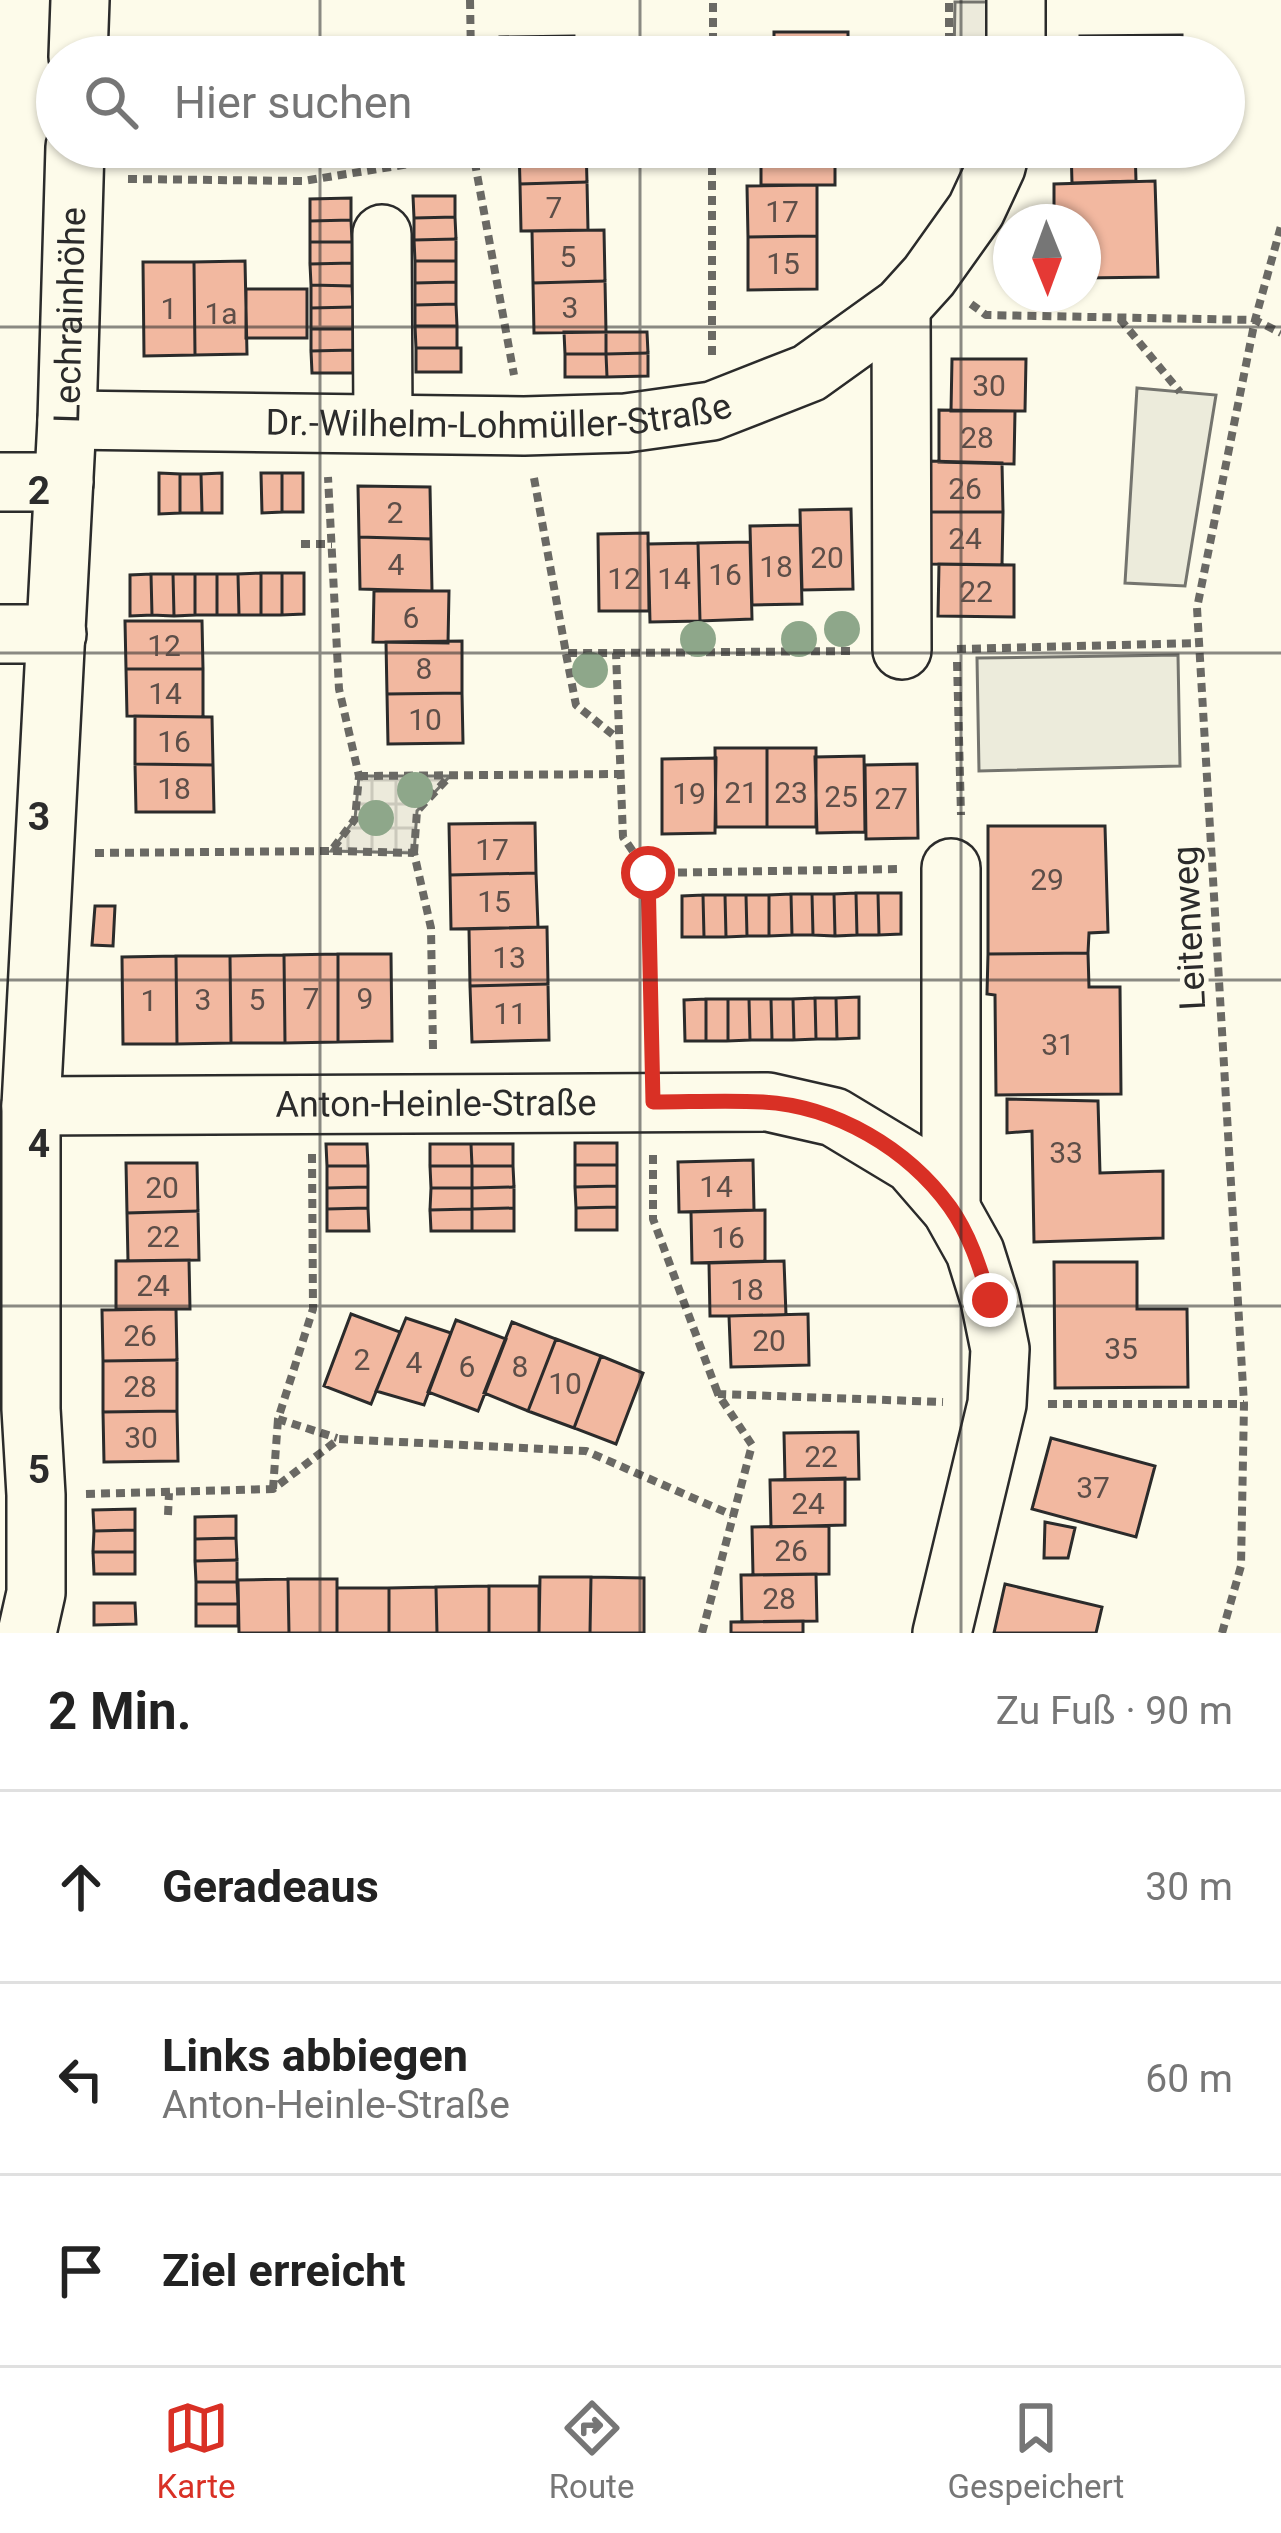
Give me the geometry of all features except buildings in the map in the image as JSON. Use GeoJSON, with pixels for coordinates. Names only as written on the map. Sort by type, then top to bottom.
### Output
{"type":"FeatureCollection","features":[{"type":"Feature","properties":{"kind":"street"},"geometry":{"type":"LineString","coordinates":[[79,36],[80,0]]}},
{"type":"Feature","properties":{"kind":"street"},"geometry":{"type":"LineString","coordinates":[[1016,0],[1016,36]]}},
{"type":"Feature","properties":{"kind":"street","name":"Lechrainhöhe"},"geometry":{"type":"LineString","coordinates":[[27,1633],[36,1592],[36,1495],[16,1409],[45,853],[26,748],[57,634],[74,168]]}},
{"type":"Feature","properties":{"kind":"street","name":"Dr.-Wilhelm-Lohmüller-Straße"},"geometry":{"type":"LineString","coordinates":[[67,420],[524,426],[626,423],[712,411],[809,373],[915,291],[976,210],[996,168]]}},
{"type":"Feature","properties":{"kind":"street"},"geometry":{"type":"LineString","coordinates":[[382,234],[382,423]]}},
{"type":"Feature","properties":{"kind":"street"},"geometry":{"type":"LineString","coordinates":[[915,291],[929,650]]}},
{"type":"Feature","properties":{"kind":"street"},"geometry":{"type":"LineString","coordinates":[[0,482],[64,482]]}},
{"type":"Feature","properties":{"kind":"street"},"geometry":{"type":"LineString","coordinates":[[0,634],[57,634]]}},
{"type":"Feature","properties":{"kind":"street","name":"Anton-Heinle-Straße"},"geometry":{"type":"LineString","coordinates":[[951,868],[951,1208]]}},
{"type":"Feature","properties":{"kind":"street","name":"Anton-Heinle-Straße"},"geometry":{"type":"LineString","coordinates":[[32,1106],[768,1102],[834,1117],[912,1164],[951,1208],[975,1252],[990,1300],[1000,1349],[997,1404],[942,1633]]}},
{"type":"Feature","properties":{"kind":"path"},"geometry":{"type":"LineString","coordinates":[[470,0],[471,36]]}},
{"type":"Feature","properties":{"kind":"path"},"geometry":{"type":"LineString","coordinates":[[712,0],[712,36]]}},
{"type":"Feature","properties":{"kind":"path"},"geometry":{"type":"LineString","coordinates":[[949,0],[949,36]]}},
{"type":"Feature","properties":{"kind":"path"},"geometry":{"type":"LineString","coordinates":[[134,168],[303,182],[377,168]]}},
{"type":"Feature","properties":{"kind":"path"},"geometry":{"type":"LineString","coordinates":[[475,168],[577,705],[619,739]]}},
{"type":"Feature","properties":{"kind":"path"},"geometry":{"type":"LineString","coordinates":[[712,168],[712,411]]}},
{"type":"Feature","properties":{"kind":"path","name":"Leitenweg"},"geometry":{"type":"LineString","coordinates":[[1222,1633],[1241,1565],[1244,1404],[1197,608],[1256,320],[1281,226]]}},
{"type":"Feature","properties":{"kind":"path"},"geometry":{"type":"LineString","coordinates":[[915,291],[986,315],[1256,320],[1281,333]]}},
{"type":"Feature","properties":{"kind":"path"},"geometry":{"type":"LineString","coordinates":[[1119,317],[1180,392]]}},
{"type":"Feature","properties":{"kind":"path"},"geometry":{"type":"LineString","coordinates":[[326,424],[339,689],[358,776],[356,819],[332,851]]}},
{"type":"Feature","properties":{"kind":"path"},"geometry":{"type":"LineString","coordinates":[[301,544],[332,544]]}},
{"type":"Feature","properties":{"kind":"path"},"geometry":{"type":"LineString","coordinates":[[566,653],[1199,643]]}},
{"type":"Feature","properties":{"kind":"path"},"geometry":{"type":"LineString","coordinates":[[648,873],[951,868],[962,861],[929,650]]}},
{"type":"Feature","properties":{"kind":"path"},"geometry":{"type":"LineString","coordinates":[[616,653],[623,837],[648,873],[653,1219],[718,1394],[752,1445],[702,1633]]}},
{"type":"Feature","properties":{"kind":"path"},"geometry":{"type":"LineString","coordinates":[[358,776],[620,775]]}},
{"type":"Feature","properties":{"kind":"path"},"geometry":{"type":"LineString","coordinates":[[434,1103],[431,928],[414,853],[417,811],[450,776]]}},
{"type":"Feature","properties":{"kind":"path"},"geometry":{"type":"LineString","coordinates":[[45,853],[414,853]]}},
{"type":"Feature","properties":{"kind":"path"},"geometry":{"type":"LineString","coordinates":[[273,1489],[278,1419],[313,1309],[312,1104]]}},
{"type":"Feature","properties":{"kind":"path"},"geometry":{"type":"LineString","coordinates":[[718,1394],[997,1404],[1244,1404]]}},
{"type":"Feature","properties":{"kind":"path"},"geometry":{"type":"LineString","coordinates":[[278,1419],[339,1439],[586,1450],[732,1515]]}},
{"type":"Feature","properties":{"kind":"path"},"geometry":{"type":"LineString","coordinates":[[36,1495],[273,1489],[339,1439]]}},
{"type":"Feature","properties":{"kind":"path"},"geometry":{"type":"LineString","coordinates":[[168,1515],[169,1493]]}},
{"type":"Feature","properties":{"kind":"shaded area"},"geometry":{"type":"Polygon","coordinates":[[[955,2],[994,2],[993,36],[954,36],[955,2]]]}},
{"type":"Feature","properties":{"kind":"shaded area"},"geometry":{"type":"Polygon","coordinates":[[[1137,388],[1216,395],[1185,586],[1125,583],[1137,388]]]}},
{"type":"Feature","properties":{"kind":"shaded area"},"geometry":{"type":"Polygon","coordinates":[[[1178,655],[1180,766],[979,771],[977,658],[1178,655]]]}},
{"type":"Feature","properties":{"kind":"shaded area"},"geometry":{"type":"Polygon","coordinates":[[[359,776],[450,776],[417,811],[414,853],[331,851],[355,819],[359,776]]]}},
{"type":"Feature","properties":{"kind":"route"},"geometry":{"type":"LineString","coordinates":[[648,873],[653,1102],[768,1102],[834,1117],[882,1144],[912,1164],[951,1208],[975,1252],[990,1300]]}}]}
